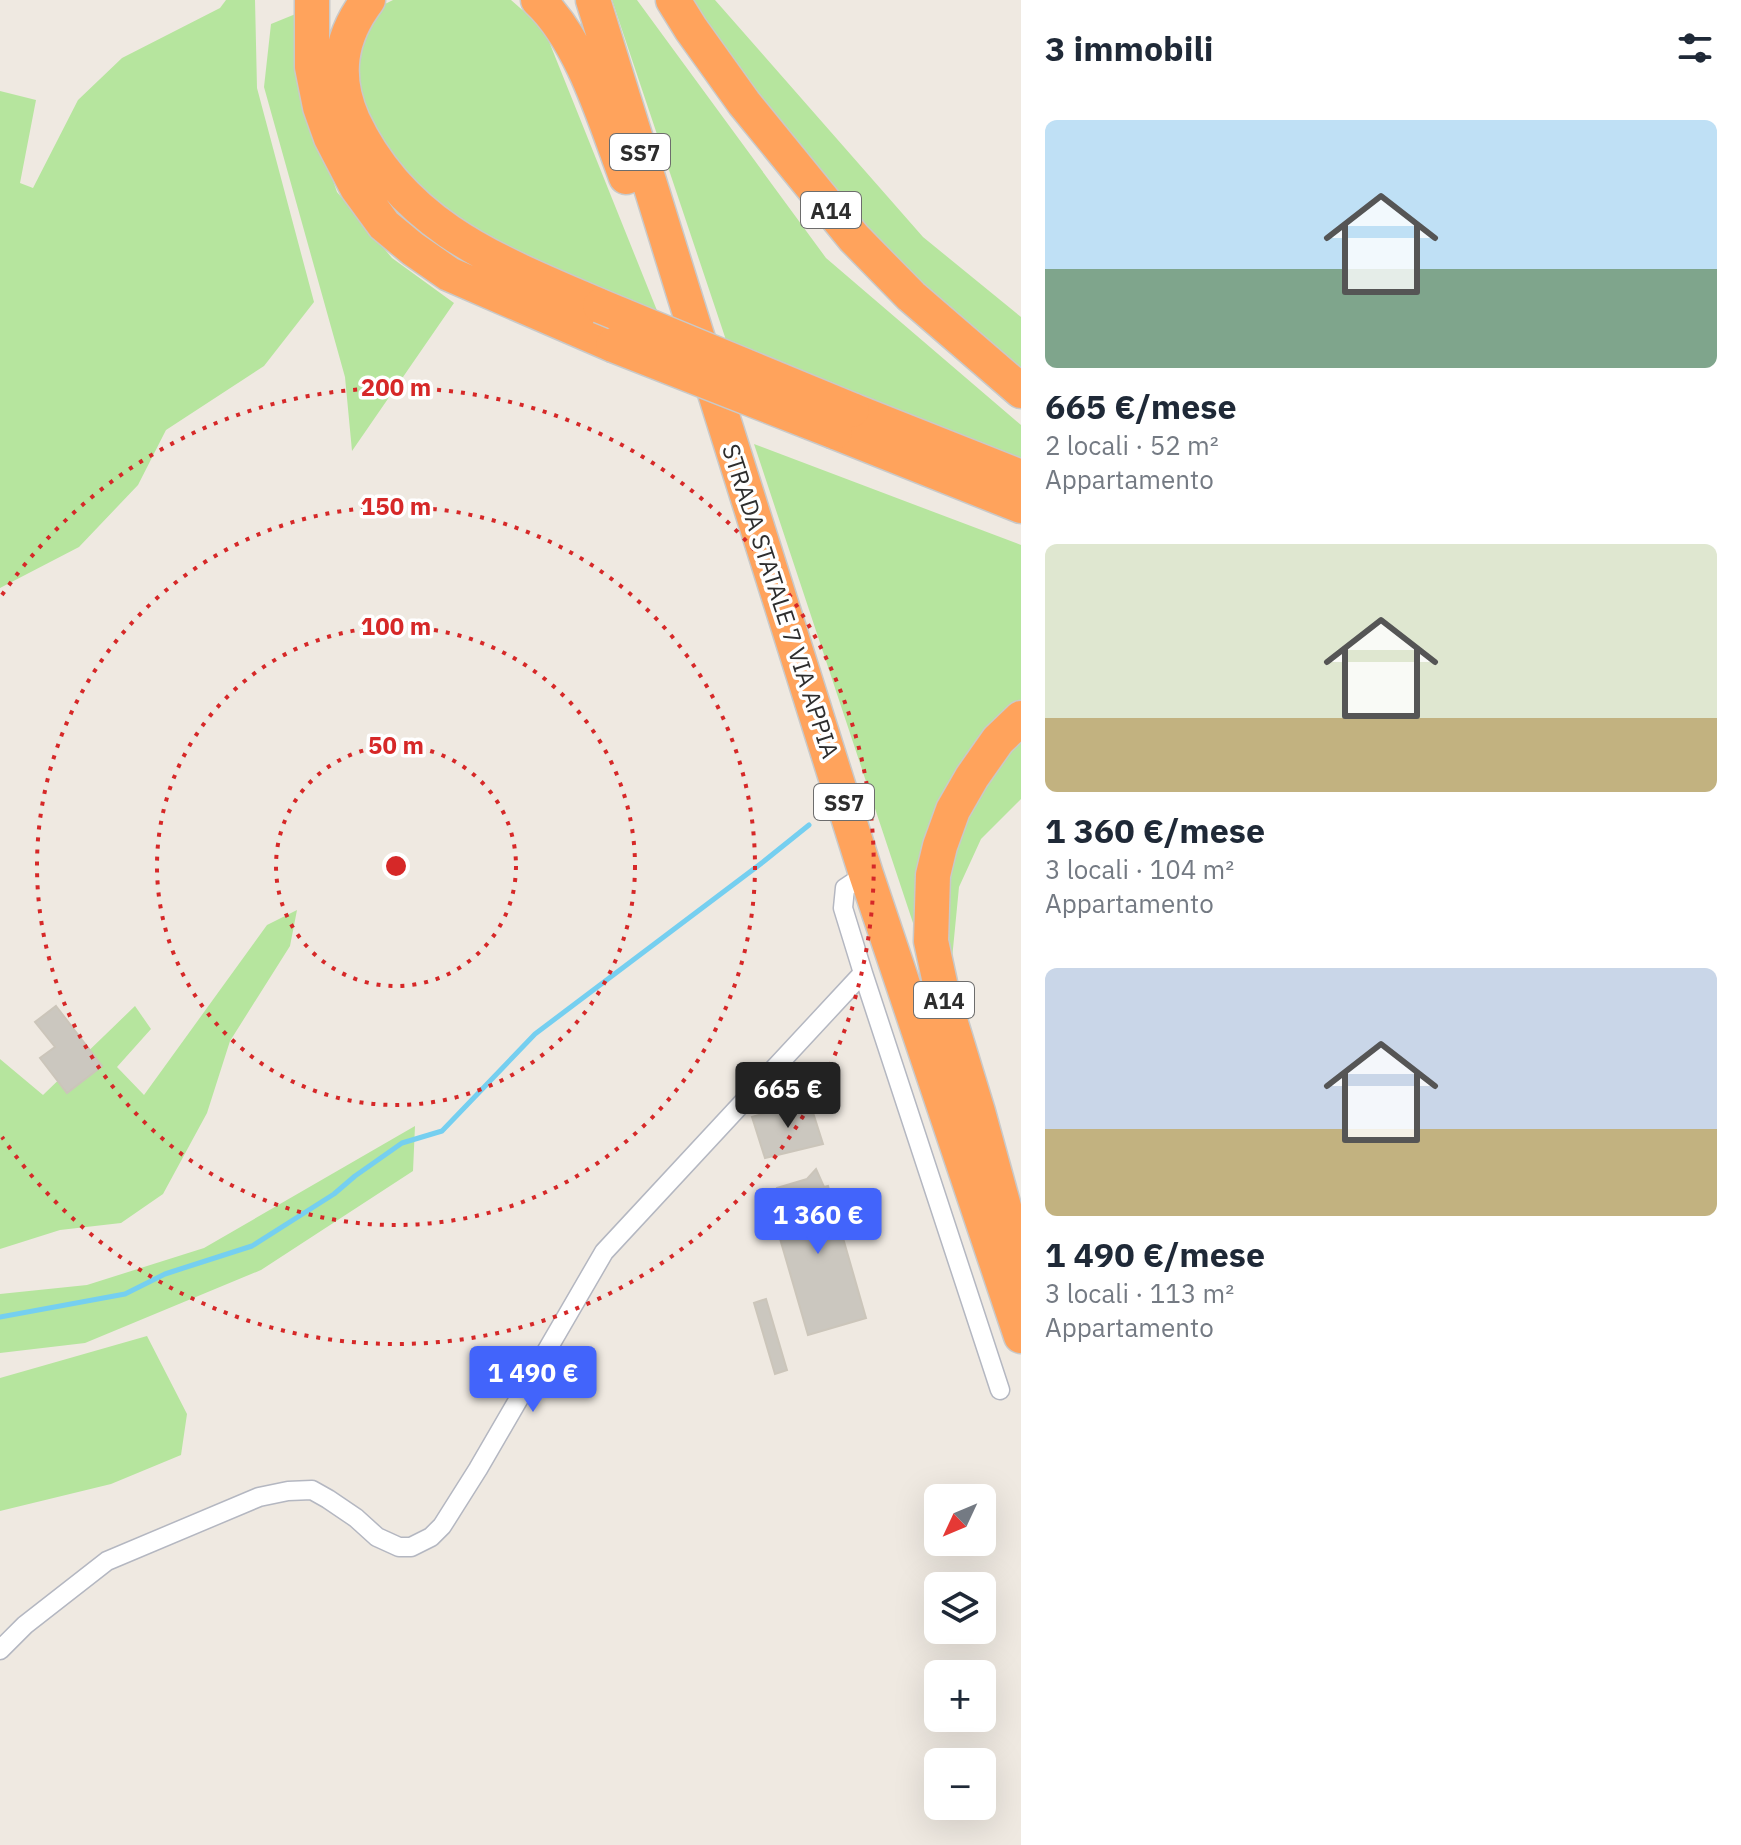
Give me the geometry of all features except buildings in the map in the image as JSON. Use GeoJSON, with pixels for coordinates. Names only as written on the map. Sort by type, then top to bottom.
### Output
{"type":"FeatureCollection","features":[{"type":"Feature","properties":{"kind":"highway"},"geometry":{"type":"LineString","coordinates":[[312,0],[312,67],[320,107],[331,138],[357,188],[384,225],[449,274],[613,345],[1021,477]]}},
{"type":"Feature","properties":{"kind":"highway"},"geometry":{"type":"LineString","coordinates":[[368,0],[354,22],[345,45],[340,74],[344,100],[371,154],[389,179],[437,224],[484,253],[532,277],[600,306],[1021,506]]}},
{"type":"Feature","properties":{"kind":"highway"},"geometry":{"type":"LineString","coordinates":[[538,0],[552,13],[578,56],[654,249],[687,304]]}},
{"type":"Feature","properties":{"kind":"highway","name":"STRADA STATALE 7 VIA APPIA"},"geometry":{"type":"LineString","coordinates":[[593,0],[866,874],[1021,1336]]}},
{"type":"Feature","properties":{"kind":"highway","name":"A14"},"geometry":{"type":"LineString","coordinates":[[673,0],[744,103],[854,238],[911,296],[1021,391]]}},
{"type":"Feature","properties":{"kind":"highway","name":"A14"},"geometry":{"type":"LineString","coordinates":[[1008,1298],[1018,1258],[943,997],[931,941],[933,875],[953,810],[998,740],[1021,718]]}},
{"type":"Feature","properties":{"kind":"street"},"geometry":{"type":"LineString","coordinates":[[866,874],[845,888],[843,908],[1000,1390]]}},
{"type":"Feature","properties":{"kind":"street"},"geometry":{"type":"LineString","coordinates":[[0,1650],[25,1625],[107,1561],[259,1497],[312,1490],[356,1518],[377,1537],[399,1547],[411,1547],[431,1537],[442,1526],[478,1469],[604,1252],[863,973]]}},
{"type":"Feature","properties":{"kind":"green space"},"geometry":{"type":"Polygon","coordinates":[[[226,0],[255,0],[257,88],[314,302],[264,366],[166,430],[138,485],[79,547],[0,588],[0,91],[36,100],[20,183],[33,188],[78,100],[122,58],[220,8],[226,0]]]}},
{"type":"Feature","properties":{"kind":"green space"},"geometry":{"type":"Polygon","coordinates":[[[393,0],[511,0],[544,29],[658,313],[482,241],[359,140],[357,30],[373,10],[393,0]]]}},
{"type":"Feature","properties":{"kind":"green space"},"geometry":{"type":"Polygon","coordinates":[[[612,0],[637,0],[826,258],[1021,425],[1021,465],[728,346],[612,0]]]}},
{"type":"Feature","properties":{"kind":"green space"},"geometry":{"type":"Polygon","coordinates":[[[675,0],[715,0],[923,237],[1021,317],[1021,388],[858,241],[675,0]]]}},
{"type":"Feature","properties":{"kind":"green space"},"geometry":{"type":"Polygon","coordinates":[[[298,13],[301,87],[337,192],[392,258],[454,303],[352,451],[345,377],[264,87],[271,24],[298,13]]]}},
{"type":"Feature","properties":{"kind":"green space"},"geometry":{"type":"Polygon","coordinates":[[[754,444],[1021,545],[1021,713],[991,740],[919,941],[754,444]]]}},
{"type":"Feature","properties":{"kind":"green space"},"geometry":{"type":"Polygon","coordinates":[[[1021,725],[1021,799],[981,839],[959,887],[952,959],[934,874],[1021,725]]]}},
{"type":"Feature","properties":{"kind":"green space"},"geometry":{"type":"Polygon","coordinates":[[[297,910],[290,946],[230,1041],[207,1113],[163,1194],[121,1223],[60,1230],[0,1249],[0,1059],[43,1095],[135,1006],[151,1029],[117,1067],[144,1095],[267,925],[297,910]]]}},
{"type":"Feature","properties":{"kind":"green space"},"geometry":{"type":"Polygon","coordinates":[[[415,1126],[413,1171],[261,1270],[85,1343],[0,1353],[0,1294],[87,1285],[204,1248],[415,1126]]]}},
{"type":"Feature","properties":{"kind":"green space"},"geometry":{"type":"Polygon","coordinates":[[[147,1336],[187,1414],[181,1455],[111,1484],[0,1511],[0,1378],[147,1336]]]}},
{"type":"Feature","properties":{"kind":"waterway"},"geometry":{"type":"LineString","coordinates":[[0,1317],[125,1294],[165,1274],[252,1246],[334,1194],[402,1143],[442,1131],[535,1034],[809,825]]}}]}
